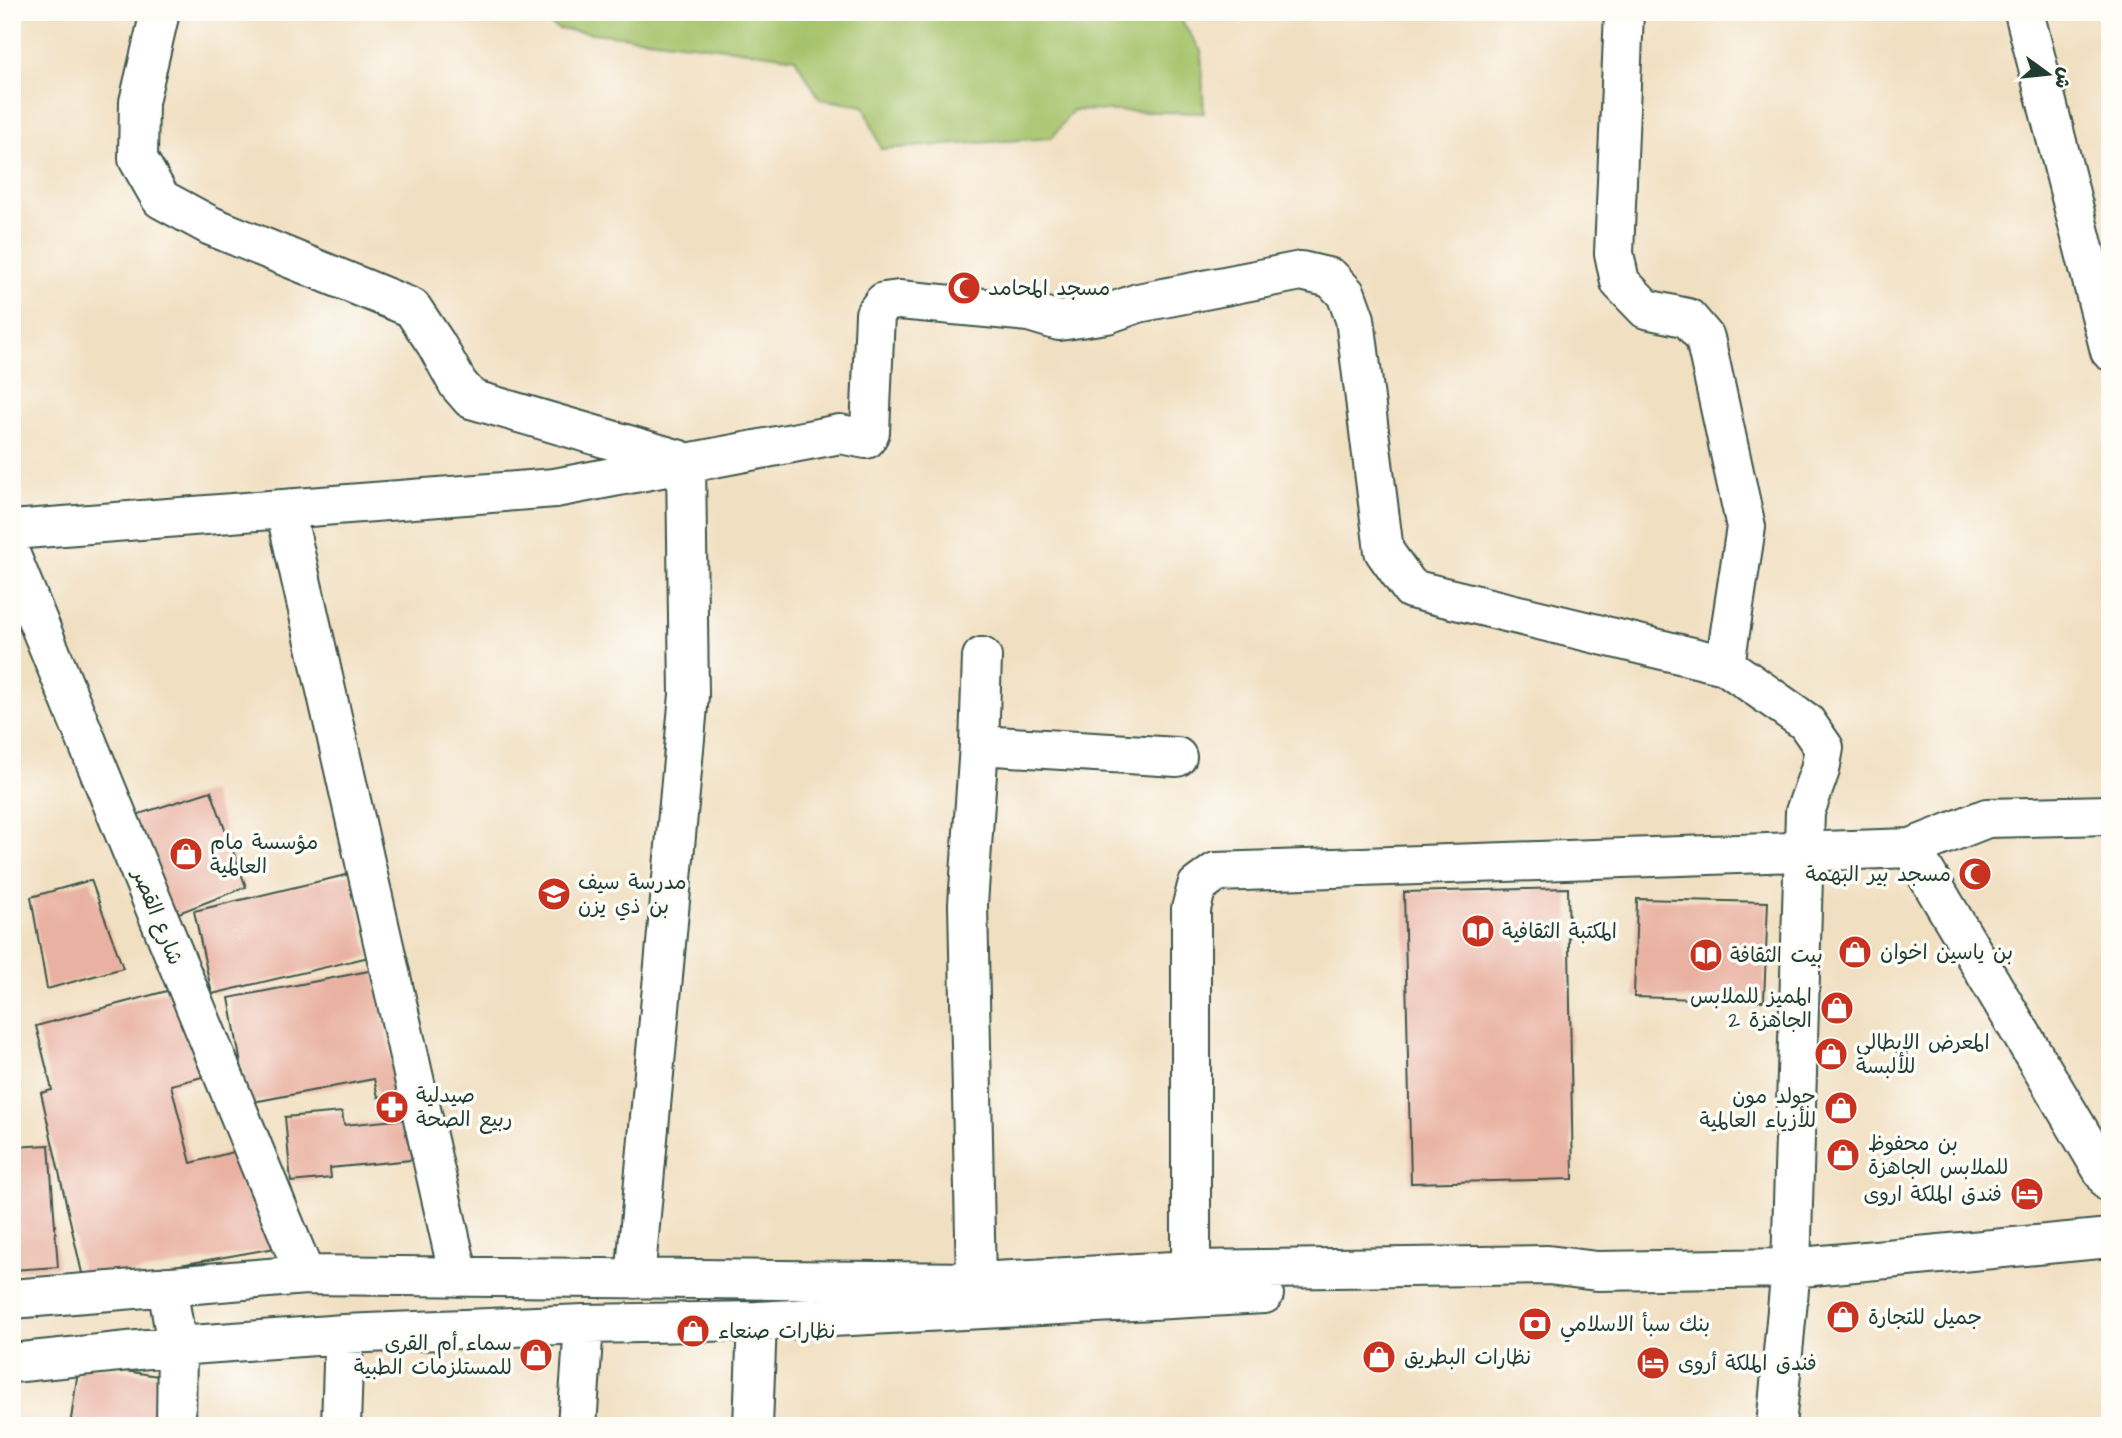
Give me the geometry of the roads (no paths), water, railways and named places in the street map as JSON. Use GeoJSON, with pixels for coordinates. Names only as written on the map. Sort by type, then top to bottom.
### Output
{"type":"FeatureCollection","features":[{"type":"Feature","properties":{"kind":"street"},"geometry":{"type":"LineString","coordinates":[[160,12],[139,102],[138,159],[161,199],[211,226],[412,308],[458,384],[471,399],[686,462]]}},
{"type":"Feature","properties":{"kind":"street"},"geometry":{"type":"LineString","coordinates":[[1624,12],[1614,253],[1620,282],[1646,309],[1688,318],[1705,338],[1746,527],[1725,665]]}},
{"type":"Feature","properties":{"kind":"street"},"geometry":{"type":"LineString","coordinates":[[2024,12],[2110,351]]}},
{"type":"Feature","properties":{"kind":"street"},"geometry":{"type":"LineString","coordinates":[[12,530],[555,488],[840,434],[866,439],[870,432],[875,314],[884,302],[899,300],[1029,312],[1059,321],[1107,314],[1138,303],[1301,271],[1331,278],[1346,294],[1356,319],[1384,551],[1411,589],[1725,665],[1806,722],[1824,748],[1820,770],[1805,812],[1791,1268],[1776,1426]]}},
{"type":"Feature","properties":{"kind":"street"},"geometry":{"type":"LineString","coordinates":[[635,1279],[689,695],[686,462]]}},
{"type":"Feature","properties":{"kind":"street"},"geometry":{"type":"LineString","coordinates":[[285,509],[459,1277]]}},
{"type":"Feature","properties":{"kind":"street","name":"شارع القصر"},"geometry":{"type":"LineString","coordinates":[[12,558],[304,1275]]}},
{"type":"Feature","properties":{"kind":"street"},"geometry":{"type":"LineString","coordinates":[[976,1282],[968,904],[982,657]]}},
{"type":"Feature","properties":{"kind":"street"},"geometry":{"type":"LineString","coordinates":[[979,745],[1177,757]]}},
{"type":"Feature","properties":{"kind":"street"},"geometry":{"type":"LineString","coordinates":[[1191,1270],[1191,909],[1197,886],[1216,872],[1912,848],[1987,818],[2110,815]]}},
{"type":"Feature","properties":{"kind":"street"},"geometry":{"type":"LineString","coordinates":[[1912,848],[2110,1183]]}},
{"type":"Feature","properties":{"kind":"street"},"geometry":{"type":"LineString","coordinates":[[12,1299],[304,1275],[976,1282],[1191,1270],[1548,1265],[1597,1271],[1791,1268],[2110,1238]]}},
{"type":"Feature","properties":{"kind":"street"},"geometry":{"type":"LineString","coordinates":[[12,1363],[177,1346],[344,1334],[584,1324],[757,1321],[1559,1279],[1597,1271]]}},
{"type":"Feature","properties":{"kind":"street"},"geometry":{"type":"LineString","coordinates":[[167,1286],[177,1346],[176,1426]]}},
{"type":"Feature","properties":{"kind":"street"},"geometry":{"type":"LineString","coordinates":[[754,1426],[757,1321]]}},
{"type":"Feature","properties":{"kind":"street"},"geometry":{"type":"LineString","coordinates":[[577,1426],[584,1324]]}},
{"type":"Feature","properties":{"kind":"street"},"geometry":{"type":"LineString","coordinates":[[341,1426],[344,1334]]}},
{"type":"Feature","properties":{"kind":"place","name":"مسجد المحامد"},"geometry":{"type":"Point","coordinates":[964,288]}},
{"type":"Feature","properties":{"kind":"place","name":"مؤسسة مام العالمية"},"geometry":{"type":"Point","coordinates":[186,854]}},
{"type":"Feature","properties":{"kind":"place","name":"مسجد بير البهمة"},"geometry":{"type":"Point","coordinates":[1975,874]}},
{"type":"Feature","properties":{"kind":"place","name":"مدرسة سيف بن ذي يزن"},"geometry":{"type":"Point","coordinates":[554,894]}},
{"type":"Feature","properties":{"kind":"place","name":"المكتبة الثقافية"},"geometry":{"type":"Point","coordinates":[1478,931]}},
{"type":"Feature","properties":{"kind":"place","name":"بن ياسين اخوان"},"geometry":{"type":"Point","coordinates":[1855,952]}},
{"type":"Feature","properties":{"kind":"place","name":"بيت الثقافة"},"geometry":{"type":"Point","coordinates":[1706,955]}},
{"type":"Feature","properties":{"kind":"place","name":"المميز للملابس الجاهزة 2"},"geometry":{"type":"Point","coordinates":[1837,1008]}},
{"type":"Feature","properties":{"kind":"place","name":"المعرض الإيطالي للألبسة"},"geometry":{"type":"Point","coordinates":[1831,1054]}},
{"type":"Feature","properties":{"kind":"place","name":"صيدلية ربيع الصحة"},"geometry":{"type":"Point","coordinates":[392,1107]}},
{"type":"Feature","properties":{"kind":"place","name":"جولد مون للأزياء العالمية"},"geometry":{"type":"Point","coordinates":[1841,1108]}},
{"type":"Feature","properties":{"kind":"place","name":"بن محفوظ للملابس الجاهزة"},"geometry":{"type":"Point","coordinates":[1843,1155]}},
{"type":"Feature","properties":{"kind":"place","name":"فندق الملكة اروى"},"geometry":{"type":"Point","coordinates":[2027,1194]}},
{"type":"Feature","properties":{"kind":"place","name":"جميل للتجارة"},"geometry":{"type":"Point","coordinates":[1843,1317]}},
{"type":"Feature","properties":{"kind":"place","name":"بنك سبأ الاسلامي"},"geometry":{"type":"Point","coordinates":[1535,1324]}},
{"type":"Feature","properties":{"kind":"place","name":"نظارات صنعاء"},"geometry":{"type":"Point","coordinates":[693,1331]}},
{"type":"Feature","properties":{"kind":"place","name":"سماء أم القرى للمستلزمات الطبية"},"geometry":{"type":"Point","coordinates":[536,1355]}},
{"type":"Feature","properties":{"kind":"place","name":"نظارات البطريق"},"geometry":{"type":"Point","coordinates":[1379,1357]}},
{"type":"Feature","properties":{"kind":"place","name":"فندق الملكة أروى"},"geometry":{"type":"Point","coordinates":[1653,1363]}}]}
